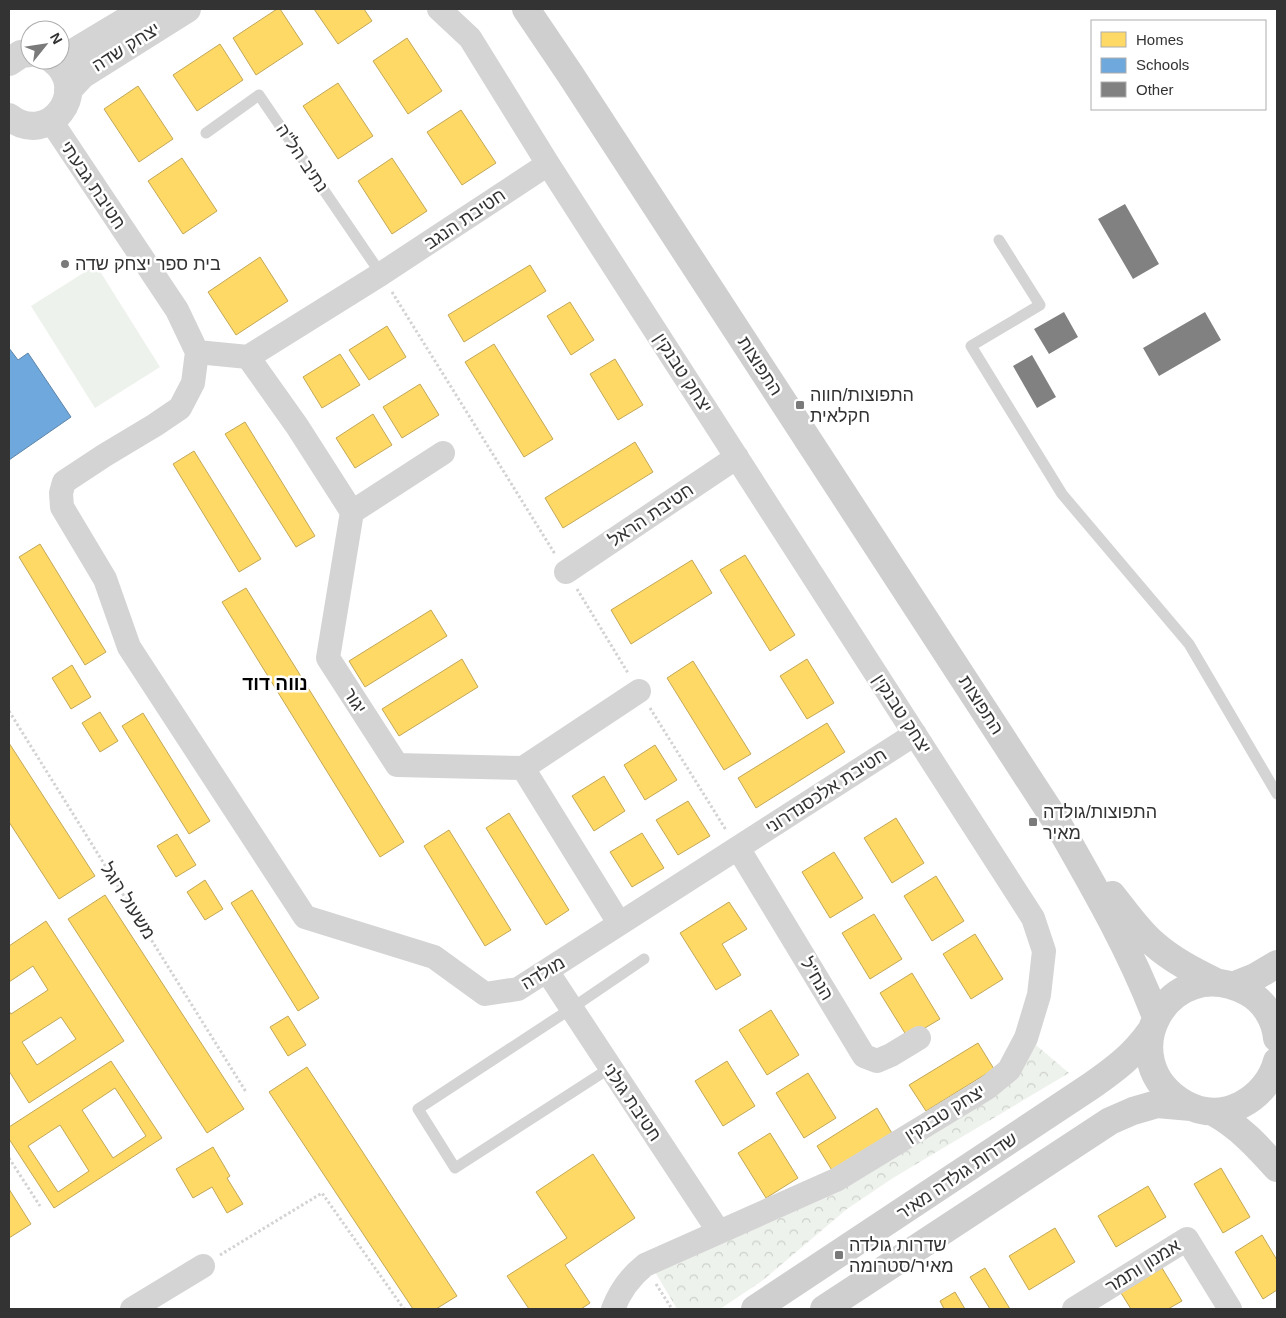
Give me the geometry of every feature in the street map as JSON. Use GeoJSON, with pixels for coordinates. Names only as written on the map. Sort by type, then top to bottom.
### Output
{"type":"FeatureCollection","features":[{"type":"Feature","properties":{"kind":"main road","name":"התפוצות"},"geometry":{"type":"LineString","coordinates":[[526,9],[581,90],[1058,824],[1126,947],[1142,980],[1153,1024]]}},
{"type":"Feature","properties":{"kind":"main road","name":"התפוצות"},"geometry":{"type":"LineString","coordinates":[[1058,824],[1132,920],[1153,942],[1187,968],[1253,995],[1268,1011],[1276,1030],[1277,1038]]}},
{"type":"Feature","properties":{"kind":"main road"},"geometry":{"type":"LineString","coordinates":[[1225,984],[1255,977],[1277,964]]}},
{"type":"Feature","properties":{"kind":"main road","name":"שדרות גולדה מאיר"},"geometry":{"type":"LineString","coordinates":[[755,1309],[1092,1086],[1124,1062],[1141,1045],[1167,1002],[1181,990],[1198,984],[1225,984]]}},
{"type":"Feature","properties":{"kind":"main road"},"geometry":{"type":"LineString","coordinates":[[1153,1024],[1149,1051],[1153,1069],[1162,1085],[1175,1098],[1229,1121],[1277,1168]]}},
{"type":"Feature","properties":{"kind":"main road"},"geometry":{"type":"LineString","coordinates":[[824,1309],[1110,1121],[1157,1104],[1202,1110],[1233,1109],[1251,1100],[1266,1086],[1277,1068]]}},
{"type":"Feature","properties":{"kind":"street","name":"יצחק שדה"},"geometry":{"type":"LineString","coordinates":[[70,54],[146,9]]}},
{"type":"Feature","properties":{"kind":"street","name":"יצחק שדה"},"geometry":{"type":"LineString","coordinates":[[68,90],[82,75],[187,9]]}},
{"type":"Feature","properties":{"kind":"street","name":"יצחק טבנקין"},"geometry":{"type":"LineString","coordinates":[[439,9],[470,38],[548,164],[1033,918],[1044,951],[1039,995],[1026,1038],[1008,1070],[987,1088],[836,1180],[645,1265],[626,1284],[613,1309]]}},
{"type":"Feature","properties":{"kind":"street"},"geometry":{"type":"LineString","coordinates":[[9,62],[20,55]]}},
{"type":"Feature","properties":{"kind":"street"},"geometry":{"type":"LineString","coordinates":[[12,122],[26,126],[39,126],[51,121],[60,113],[66,103],[68,90],[67,80],[62,70]]}},
{"type":"Feature","properties":{"kind":"street","name":"חטיבת גבעתי"},"geometry":{"type":"LineString","coordinates":[[51,121],[177,310],[196,352]]}},
{"type":"Feature","properties":{"kind":"street","name":"חטיבת הנגב"},"geometry":{"type":"LineString","coordinates":[[248,357],[381,274],[548,164]]}},
{"type":"Feature","properties":{"kind":"street"},"geometry":{"type":"LineString","coordinates":[[196,352],[248,357],[297,426],[352,512],[444,453]]}},
{"type":"Feature","properties":{"kind":"street","name":"מולדה"},"geometry":{"type":"LineString","coordinates":[[196,352],[193,383],[180,408],[155,426],[104,455],[64,482],[61,493],[62,507],[105,579],[129,647],[305,917],[434,957],[485,994],[518,989],[738,848]]}},
{"type":"Feature","properties":{"kind":"street","name":"חטיבת הראל"},"geometry":{"type":"LineString","coordinates":[[566,572],[737,457]]}},
{"type":"Feature","properties":{"kind":"street","name":"יגור"},"geometry":{"type":"LineString","coordinates":[[352,512],[328,658],[396,766],[523,768]]}},
{"type":"Feature","properties":{"kind":"street"},"geometry":{"type":"LineString","coordinates":[[619,923],[523,768],[639,691]]}},
{"type":"Feature","properties":{"kind":"street","name":"חטיבת אלכסנדרוני"},"geometry":{"type":"LineString","coordinates":[[738,848],[915,734]]}},
{"type":"Feature","properties":{"kind":"street","name":"הנח\"ל"},"geometry":{"type":"LineString","coordinates":[[738,848],[864,1056],[878,1061],[892,1055],[919,1038]]}},
{"type":"Feature","properties":{"kind":"street","name":"חטיבת גולני"},"geometry":{"type":"LineString","coordinates":[[547,971],[719,1232]]}},
{"type":"Feature","properties":{"kind":"street","name":"אמנון ותמר"},"geometry":{"type":"LineString","coordinates":[[1074,1309],[1187,1239],[1230,1309]]}},
{"type":"Feature","properties":{"kind":"street"},"geometry":{"type":"LineString","coordinates":[[132,1309],[203,1266]]}},
{"type":"Feature","properties":{"kind":"street"},"geometry":{"type":"LineString","coordinates":[[622,1309],[622,1297],[626,1284]]}},
{"type":"Feature","properties":{"kind":"lane","name":"נתיב הל\"ה"},"geometry":{"type":"LineString","coordinates":[[206,133],[259,95],[381,274]]}},
{"type":"Feature","properties":{"kind":"lane"},"geometry":{"type":"LineString","coordinates":[[999,240],[1040,305],[971,346],[1062,494],[1189,644],[1277,794]]}},
{"type":"Feature","properties":{"kind":"lane"},"geometry":{"type":"LineString","coordinates":[[610,1068],[455,1168],[418,1109],[644,959]]}},
{"type":"Feature","properties":{"kind":"path","name":"משעול רוגל"},"geometry":{"type":"LineString","coordinates":[[9,710],[246,1092]]}},
{"type":"Feature","properties":{"kind":"path"},"geometry":{"type":"LineString","coordinates":[[9,1158],[40,1206]]}},
{"type":"Feature","properties":{"kind":"path"},"geometry":{"type":"LineString","coordinates":[[203,1266],[322,1193],[404,1309]]}},
{"type":"Feature","properties":{"kind":"path"},"geometry":{"type":"LineString","coordinates":[[655,1282],[672,1309]]}},
{"type":"Feature","properties":{"kind":"green space"},"geometry":{"type":"Polygon","coordinates":[[[96,265],[160,367],[95,408],[31,306],[96,265]]]}},
{"type":"Feature","properties":{"kind":"green space"},"geometry":{"type":"Polygon","coordinates":[[[1036,1045],[1069,1073],[893,1178],[847,1209],[762,1281],[720,1309],[677,1309],[655,1272],[837,1193],[990,1100],[1015,1078],[1036,1045]]]}},
{"type":"Feature","properties":{"kind":"building: Homes"},"geometry":{"type":"Polygon","coordinates":[[[277,9],[280,9],[303,44],[256,75],[233,38],[277,9]]]}},
{"type":"Feature","properties":{"kind":"building: Homes"},"geometry":{"type":"Polygon","coordinates":[[[314,9],[364,9],[372,21],[338,44],[314,9]]]}},
{"type":"Feature","properties":{"kind":"building: Homes"},"geometry":{"type":"Polygon","coordinates":[[[407,38],[442,91],[408,114],[373,61],[407,38]]]}},
{"type":"Feature","properties":{"kind":"building: Homes"},"geometry":{"type":"Polygon","coordinates":[[[220,44],[243,80],[197,111],[173,75],[220,44]]]}},
{"type":"Feature","properties":{"kind":"building: Homes"},"geometry":{"type":"Polygon","coordinates":[[[338,83],[373,136],[338,159],[303,106],[338,83]]]}},
{"type":"Feature","properties":{"kind":"building: Homes"},"geometry":{"type":"Polygon","coordinates":[[[138,86],[173,139],[139,162],[104,109],[138,86]]]}},
{"type":"Feature","properties":{"kind":"building: Homes"},"geometry":{"type":"Polygon","coordinates":[[[461,110],[496,163],[462,185],[427,132],[461,110]]]}},
{"type":"Feature","properties":{"kind":"building: Homes"},"geometry":{"type":"Polygon","coordinates":[[[182,158],[217,211],[183,234],[148,181],[182,158]]]}},
{"type":"Feature","properties":{"kind":"building: Homes"},"geometry":{"type":"Polygon","coordinates":[[[392,158],[427,211],[392,234],[358,181],[392,158]]]}},
{"type":"Feature","properties":{"kind":"building: Homes"},"geometry":{"type":"Polygon","coordinates":[[[260,257],[288,301],[236,335],[208,292],[260,257]]]}},
{"type":"Feature","properties":{"kind":"building: Homes"},"geometry":{"type":"Polygon","coordinates":[[[530,265],[546,291],[464,342],[448,315],[530,265]]]}},
{"type":"Feature","properties":{"kind":"building: Homes"},"geometry":{"type":"Polygon","coordinates":[[[570,302],[594,340],[571,355],[547,316],[570,302]]]}},
{"type":"Feature","properties":{"kind":"building: Homes"},"geometry":{"type":"Polygon","coordinates":[[[387,326],[406,357],[369,380],[349,350],[387,326]]]}},
{"type":"Feature","properties":{"kind":"building: Homes"},"geometry":{"type":"Polygon","coordinates":[[[494,344],[553,439],[524,457],[465,362],[494,344]]]}},
{"type":"Feature","properties":{"kind":"building: Homes"},"geometry":{"type":"Polygon","coordinates":[[[340,354],[360,385],[322,408],[303,377],[340,354]]]}},
{"type":"Feature","properties":{"kind":"building: Homes"},"geometry":{"type":"Polygon","coordinates":[[[615,359],[643,405],[618,420],[590,374],[615,359]]]}},
{"type":"Feature","properties":{"kind":"building: Homes"},"geometry":{"type":"Polygon","coordinates":[[[420,384],[439,415],[402,438],[383,407],[420,384]]]}},
{"type":"Feature","properties":{"kind":"building: Homes"},"geometry":{"type":"Polygon","coordinates":[[[373,414],[392,445],[355,468],[336,438],[373,414]]]}},
{"type":"Feature","properties":{"kind":"building: Homes"},"geometry":{"type":"Polygon","coordinates":[[[245,422],[315,536],[296,547],[225,434],[245,422]]]}},
{"type":"Feature","properties":{"kind":"building: Homes"},"geometry":{"type":"Polygon","coordinates":[[[635,442],[653,472],[563,528],[545,498],[635,442]]]}},
{"type":"Feature","properties":{"kind":"building: Homes"},"geometry":{"type":"Polygon","coordinates":[[[194,451],[261,559],[239,572],[173,464],[194,451]]]}},
{"type":"Feature","properties":{"kind":"building: Homes"},"geometry":{"type":"Polygon","coordinates":[[[40,544],[106,652],[85,665],[19,557],[40,544]]]}},
{"type":"Feature","properties":{"kind":"building: Homes"},"geometry":{"type":"Polygon","coordinates":[[[745,555],[795,635],[770,651],[720,570],[745,555]]]}},
{"type":"Feature","properties":{"kind":"building: Homes"},"geometry":{"type":"Polygon","coordinates":[[[692,560],[712,593],[631,644],[611,610],[692,560]]]}},
{"type":"Feature","properties":{"kind":"building: Homes"},"geometry":{"type":"Polygon","coordinates":[[[246,588],[404,842],[380,857],[222,602],[246,588]]]}},
{"type":"Feature","properties":{"kind":"building: Homes"},"geometry":{"type":"Polygon","coordinates":[[[431,610],[447,636],[365,687],[349,661],[431,610]]]}},
{"type":"Feature","properties":{"kind":"building: Homes"},"geometry":{"type":"Polygon","coordinates":[[[462,659],[478,687],[399,736],[382,709],[462,659]]]}},
{"type":"Feature","properties":{"kind":"building: Homes"},"geometry":{"type":"Polygon","coordinates":[[[807,659],[834,703],[807,719],[780,676],[807,659]]]}},
{"type":"Feature","properties":{"kind":"building: Homes"},"geometry":{"type":"Polygon","coordinates":[[[693,661],[751,754],[724,770],[667,678],[693,661]]]}},
{"type":"Feature","properties":{"kind":"building: Homes"},"geometry":{"type":"Polygon","coordinates":[[[72,665],[91,697],[71,709],[52,678],[72,665]]]}},
{"type":"Feature","properties":{"kind":"building: Homes"},"geometry":{"type":"Polygon","coordinates":[[[100,712],[118,741],[100,752],[82,723],[100,712]]]}},
{"type":"Feature","properties":{"kind":"building: Homes"},"geometry":{"type":"Polygon","coordinates":[[[143,713],[210,821],[189,834],[122,726],[143,713]]]}},
{"type":"Feature","properties":{"kind":"building: Homes"},"geometry":{"type":"Polygon","coordinates":[[[827,723],[845,752],[756,808],[738,778],[827,723]]]}},
{"type":"Feature","properties":{"kind":"building: Homes"},"geometry":{"type":"Polygon","coordinates":[[[9,743],[95,876],[59,899],[9,822],[9,743]]]}},
{"type":"Feature","properties":{"kind":"building: Homes"},"geometry":{"type":"Polygon","coordinates":[[[655,745],[677,780],[645,800],[624,765],[655,745]]]}},
{"type":"Feature","properties":{"kind":"building: Homes"},"geometry":{"type":"Polygon","coordinates":[[[604,776],[625,811],[594,831],[572,796],[604,776]]]}},
{"type":"Feature","properties":{"kind":"building: Homes"},"geometry":{"type":"Polygon","coordinates":[[[688,801],[710,836],[678,855],[656,820],[688,801]]]}},
{"type":"Feature","properties":{"kind":"building: Homes"},"geometry":{"type":"Polygon","coordinates":[[[509,813],[569,910],[546,925],[486,828],[509,813]]]}},
{"type":"Feature","properties":{"kind":"building: Homes"},"geometry":{"type":"Polygon","coordinates":[[[896,818],[924,863],[892,883],[864,838],[896,818]]]}},
{"type":"Feature","properties":{"kind":"building: Homes"},"geometry":{"type":"Polygon","coordinates":[[[449,830],[511,930],[485,946],[424,846],[449,830]]]}},
{"type":"Feature","properties":{"kind":"building: Homes"},"geometry":{"type":"Polygon","coordinates":[[[642,833],[664,868],[632,887],[610,852],[642,833]]]}},
{"type":"Feature","properties":{"kind":"building: Homes"},"geometry":{"type":"Polygon","coordinates":[[[177,834],[196,865],[176,877],[157,846],[177,834]]]}},
{"type":"Feature","properties":{"kind":"building: Homes"},"geometry":{"type":"Polygon","coordinates":[[[834,852],[863,898],[830,918],[802,872],[834,852]]]}},
{"type":"Feature","properties":{"kind":"building: Homes"},"geometry":{"type":"Polygon","coordinates":[[[936,876],[964,921],[932,941],[904,896],[936,876]]]}},
{"type":"Feature","properties":{"kind":"building: Homes"},"geometry":{"type":"Polygon","coordinates":[[[205,880],[223,909],[205,920],[187,892],[205,880]]]}},
{"type":"Feature","properties":{"kind":"building: Homes"},"geometry":{"type":"Polygon","coordinates":[[[252,890],[319,998],[298,1011],[231,903],[252,890]]]}},
{"type":"Feature","properties":{"kind":"building: Homes"},"geometry":{"type":"Polygon","coordinates":[[[105,895],[244,1109],[207,1133],[68,919],[105,895]]]}},
{"type":"Feature","properties":{"kind":"building: Homes"},"geometry":{"type":"Polygon","coordinates":[[[729,902],[747,929],[722,944],[741,975],[716,990],[680,933],[729,902]]]}},
{"type":"Feature","properties":{"kind":"building: Homes"},"geometry":{"type":"Polygon","coordinates":[[[874,914],[902,959],[870,979],[842,933],[874,914]]]}},
{"type":"Feature","properties":{"kind":"building: Homes"},"geometry":{"type":"Polygon","coordinates":[[[46,921],[124,1041],[29,1103],[9,1071],[9,1011],[11,1014],[48,990],[33,966],[9,982],[9,946],[46,921]],[[61,1017],[22,1042],[37,1065],[76,1039],[61,1017]]]}},
{"type":"Feature","properties":{"kind":"building: Homes"},"geometry":{"type":"Polygon","coordinates":[[[975,934],[1003,979],[971,999],[943,954],[975,934]]]}},
{"type":"Feature","properties":{"kind":"building: Homes"},"geometry":{"type":"Polygon","coordinates":[[[912,973],[940,1019],[908,1038],[880,993],[912,973]]]}},
{"type":"Feature","properties":{"kind":"building: Homes"},"geometry":{"type":"Polygon","coordinates":[[[771,1010],[799,1055],[767,1075],[739,1030],[771,1010]]]}},
{"type":"Feature","properties":{"kind":"building: Homes"},"geometry":{"type":"Polygon","coordinates":[[[288,1016],[306,1045],[288,1056],[270,1027],[288,1016]]]}},
{"type":"Feature","properties":{"kind":"building: Homes"},"geometry":{"type":"Polygon","coordinates":[[[978,1043],[994,1069],[926,1111],[909,1085],[978,1043]]]}},
{"type":"Feature","properties":{"kind":"building: Homes"},"geometry":{"type":"Polygon","coordinates":[[[111,1061],[162,1138],[54,1208],[9,1139],[9,1127],[111,1061]],[[115,1088],[82,1110],[113,1158],[146,1136],[115,1088]],[[60,1125],[28,1146],[58,1192],[89,1171],[60,1125]]]}},
{"type":"Feature","properties":{"kind":"building: Homes"},"geometry":{"type":"Polygon","coordinates":[[[727,1061],[755,1106],[723,1126],[695,1081],[727,1061]]]}},
{"type":"Feature","properties":{"kind":"building: Homes"},"geometry":{"type":"Polygon","coordinates":[[[307,1067],[457,1296],[436,1309],[413,1309],[269,1092],[307,1067]]]}},
{"type":"Feature","properties":{"kind":"building: Homes"},"geometry":{"type":"Polygon","coordinates":[[[808,1073],[836,1118],[804,1138],[776,1093],[808,1073]]]}},
{"type":"Feature","properties":{"kind":"building: Homes"},"geometry":{"type":"Polygon","coordinates":[[[877,1108],[893,1135],[833,1172],[817,1146],[877,1108]]]}},
{"type":"Feature","properties":{"kind":"building: Homes"},"geometry":{"type":"Polygon","coordinates":[[[770,1133],[798,1178],[766,1198],[738,1153],[770,1133]]]}},
{"type":"Feature","properties":{"kind":"building: Homes"},"geometry":{"type":"Polygon","coordinates":[[[213,1147],[230,1176],[227,1178],[243,1204],[227,1213],[212,1187],[193,1198],[176,1169],[213,1147]]]}},
{"type":"Feature","properties":{"kind":"building: Homes"},"geometry":{"type":"Polygon","coordinates":[[[593,1154],[635,1218],[565,1265],[590,1303],[581,1309],[529,1309],[507,1276],[567,1238],[536,1192],[593,1154]]]}},
{"type":"Feature","properties":{"kind":"building: Homes"},"geometry":{"type":"Polygon","coordinates":[[[1221,1168],[1250,1217],[1223,1233],[1194,1184],[1221,1168]]]}},
{"type":"Feature","properties":{"kind":"building: Homes"},"geometry":{"type":"Polygon","coordinates":[[[1148,1186],[1166,1217],[1116,1247],[1098,1216],[1148,1186]]]}},
{"type":"Feature","properties":{"kind":"building: Homes"},"geometry":{"type":"Polygon","coordinates":[[[9,1189],[31,1224],[9,1238],[9,1189]]]}},
{"type":"Feature","properties":{"kind":"building: Homes"},"geometry":{"type":"Polygon","coordinates":[[[1055,1228],[1075,1262],[1029,1290],[1009,1256],[1055,1228]]]}},
{"type":"Feature","properties":{"kind":"building: Homes"},"geometry":{"type":"Polygon","coordinates":[[[1262,1235],[1277,1260],[1277,1290],[1263,1299],[1235,1252],[1262,1235]]]}},
{"type":"Feature","properties":{"kind":"building: Homes"},"geometry":{"type":"Polygon","coordinates":[[[985,1268],[1010,1309],[990,1309],[970,1277],[985,1268]]]}},
{"type":"Feature","properties":{"kind":"building: Homes"},"geometry":{"type":"Polygon","coordinates":[[[1162,1268],[1182,1301],[1168,1309],[1131,1309],[1121,1293],[1162,1268]]]}},
{"type":"Feature","properties":{"kind":"building: Homes"},"geometry":{"type":"Polygon","coordinates":[[[955,1292],[965,1309],[944,1309],[940,1301],[955,1292]]]}},
{"type":"Feature","properties":{"kind":"building: Schools"},"geometry":{"type":"Polygon","coordinates":[[[9,348],[18,360],[28,353],[71,417],[9,460],[9,348]]]}},
{"type":"Feature","properties":{"kind":"building: Other"},"geometry":{"type":"Polygon","coordinates":[[[1125,204],[1159,264],[1133,279],[1098,219],[1125,204]]]}},
{"type":"Feature","properties":{"kind":"building: Other"},"geometry":{"type":"Polygon","coordinates":[[[1064,312],[1078,337],[1049,354],[1034,329],[1064,312]]]}},
{"type":"Feature","properties":{"kind":"building: Other"},"geometry":{"type":"Polygon","coordinates":[[[1205,312],[1221,340],[1159,376],[1143,348],[1205,312]]]}},
{"type":"Feature","properties":{"kind":"building: Other"},"geometry":{"type":"Polygon","coordinates":[[[1032,355],[1056,397],[1037,408],[1013,366],[1032,355]]]}},
{"type":"Feature","properties":{"kind":"place","name":"בית ספר יצחק שדה"},"geometry":{"type":"Point","coordinates":[65,264]}},
{"type":"Feature","properties":{"kind":"place","name":"התפוצות/חווה חקלאית"},"geometry":{"type":"Point","coordinates":[800,405]}},
{"type":"Feature","properties":{"kind":"place","name":"התפוצות/גולדה מאיר"},"geometry":{"type":"Point","coordinates":[1033,822]}},
{"type":"Feature","properties":{"kind":"place","name":"שדרות גולדה מאיר/סטרומה"},"geometry":{"type":"Point","coordinates":[839,1255]}},
{"type":"Feature","properties":{"kind":"district","name":"נווה דוד"},"geometry":{"type":"Point","coordinates":[275,683]}}]}
